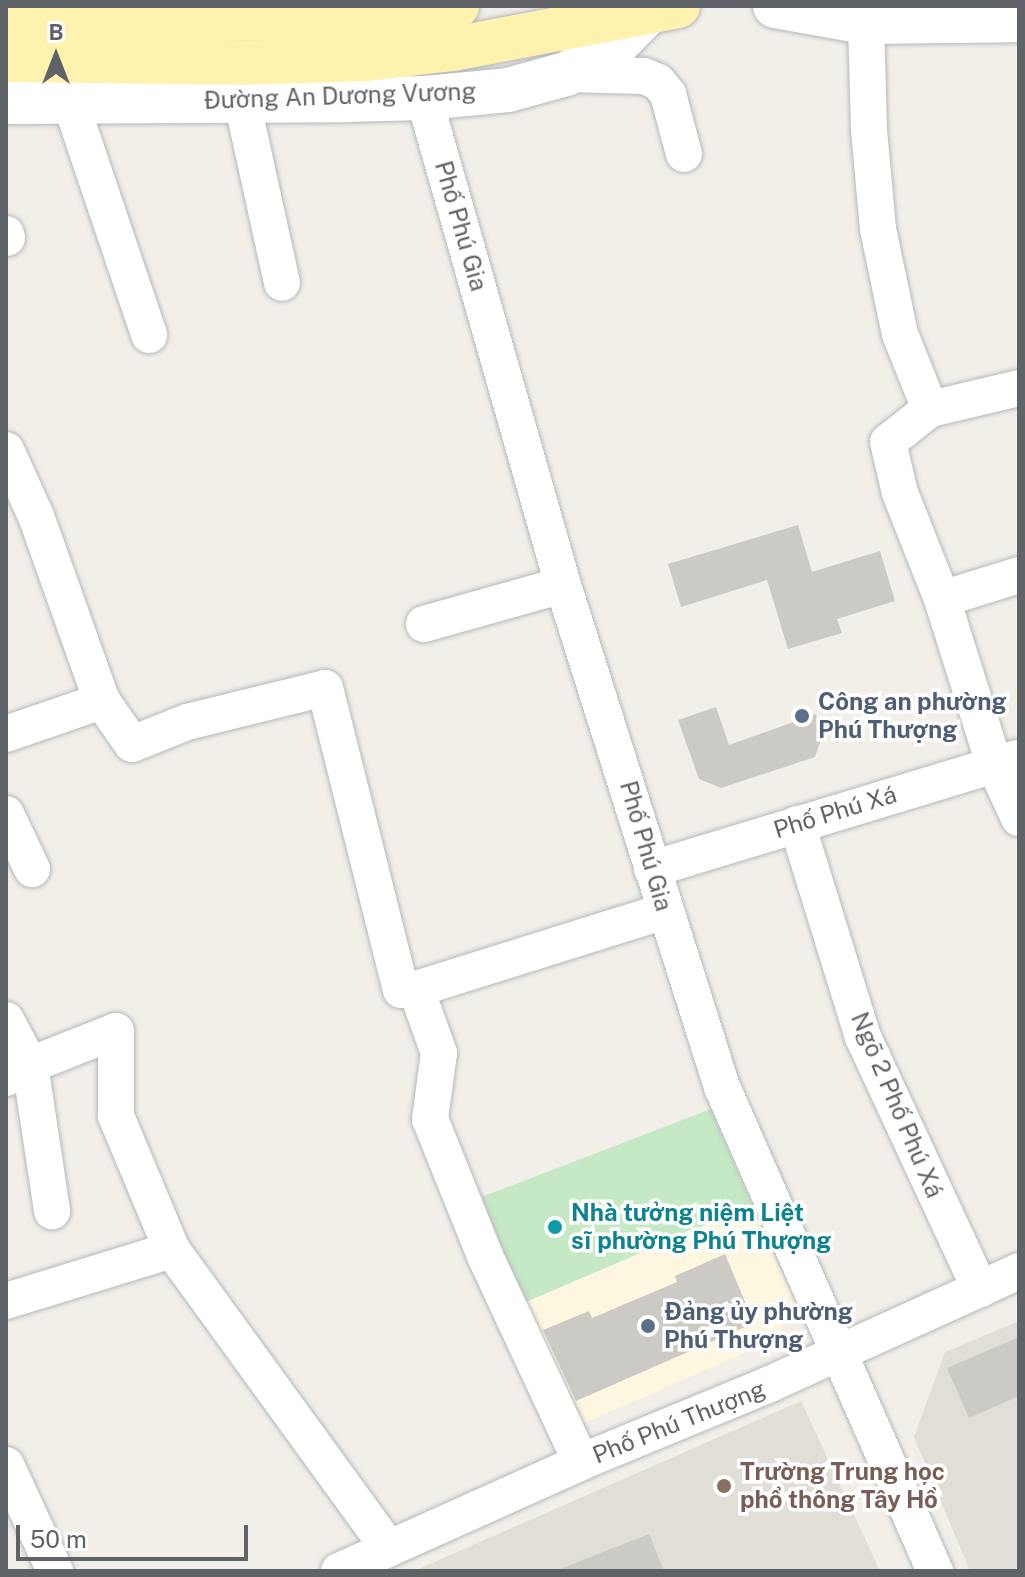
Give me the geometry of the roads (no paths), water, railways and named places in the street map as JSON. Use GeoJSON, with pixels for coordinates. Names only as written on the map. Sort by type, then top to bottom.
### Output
{"type":"FeatureCollection","features":[{"type":"Feature","properties":{"kind":"main road"},"geometry":{"type":"LineString","coordinates":[[6,20],[364,18],[457,6]]}},
{"type":"Feature","properties":{"kind":"main road","name":"Đường An Dương Vương"},"geometry":{"type":"LineString","coordinates":[[6,60],[239,63],[367,59],[453,49],[664,8]]}},
{"type":"Feature","properties":{"kind":"street"},"geometry":{"type":"LineString","coordinates":[[775,6],[866,22],[1019,20]]}},
{"type":"Feature","properties":{"kind":"street","name":"Đường An Dương Vương"},"geometry":{"type":"LineString","coordinates":[[6,102],[424,98],[508,90],[566,74],[615,46],[664,8]]}},
{"type":"Feature","properties":{"kind":"street"},"geometry":{"type":"LineString","coordinates":[[866,22],[869,130],[878,229],[900,334],[930,409]]}},
{"type":"Feature","properties":{"kind":"street"},"geometry":{"type":"LineString","coordinates":[[566,74],[644,76],[658,82],[668,94],[684,154]]}},
{"type":"Feature","properties":{"kind":"street","name":"Phố Phú Gia"},"geometry":{"type":"LineString","coordinates":[[424,98],[563,585],[632,794],[652,869],[722,1087],[935,1571]]}},
{"type":"Feature","properties":{"kind":"street"},"geometry":{"type":"LineString","coordinates":[[70,101],[149,335]]}},
{"type":"Feature","properties":{"kind":"street"},"geometry":{"type":"LineString","coordinates":[[242,101],[282,283]]}},
{"type":"Feature","properties":{"kind":"street"},"geometry":{"type":"LineString","coordinates":[[1019,388],[930,409],[888,442],[900,493],[1007,761],[1019,818]]}},
{"type":"Feature","properties":{"kind":"street"},"geometry":{"type":"LineString","coordinates":[[6,450],[36,516],[102,701],[132,744],[187,722],[325,688],[401,990],[416,989],[665,911]]}},
{"type":"Feature","properties":{"kind":"street"},"geometry":{"type":"LineString","coordinates":[[942,599],[1019,575]]}},
{"type":"Feature","properties":{"kind":"street"},"geometry":{"type":"LineString","coordinates":[[424,624],[563,585]]}},
{"type":"Feature","properties":{"kind":"street"},"geometry":{"type":"LineString","coordinates":[[6,734],[102,701]]}},
{"type":"Feature","properties":{"kind":"street","name":"Phố Phú Xá"},"geometry":{"type":"LineString","coordinates":[[652,869],[1007,761]]}},
{"type":"Feature","properties":{"kind":"street"},"geometry":{"type":"LineString","coordinates":[[6,814],[32,869]]}},
{"type":"Feature","properties":{"kind":"street","name":"Ngõ 2 Phố Phú Xá"},"geometry":{"type":"LineString","coordinates":[[797,824],[863,1037],[980,1289]]}},
{"type":"Feature","properties":{"kind":"street"},"geometry":{"type":"LineString","coordinates":[[416,989],[439,1053],[430,1119],[485,1256],[581,1462]]}},
{"type":"Feature","properties":{"kind":"street"},"geometry":{"type":"LineString","coordinates":[[6,1020],[52,1211]]}},
{"type":"Feature","properties":{"kind":"street"},"geometry":{"type":"LineString","coordinates":[[18,1071],[116,1031],[116,1116],[172,1250],[389,1549]]}},
{"type":"Feature","properties":{"kind":"street"},"geometry":{"type":"LineString","coordinates":[[6,1301],[172,1250]]}},
{"type":"Feature","properties":{"kind":"street","name":"Phố Phú Thượng"},"geometry":{"type":"LineString","coordinates":[[339,1571],[1019,1271]]}},
{"type":"Feature","properties":{"kind":"street"},"geometry":{"type":"LineString","coordinates":[[6,1465],[55,1571]]}},
{"type":"Feature","properties":{"kind":"place","name":"Công an phường Phú Thượng"},"geometry":{"type":"Point","coordinates":[802,716]}},
{"type":"Feature","properties":{"kind":"place","name":"Nhà tưởng niệm Liệt sĩ phường Phú Thượng"},"geometry":{"type":"Point","coordinates":[555,1227]}},
{"type":"Feature","properties":{"kind":"place","name":"Đảng ủy phường Phú Thượng"},"geometry":{"type":"Point","coordinates":[648,1326]}},
{"type":"Feature","properties":{"kind":"place","name":"Trường Trung học phổ thông Tây Hồ"},"geometry":{"type":"Point","coordinates":[724,1486]}}]}
